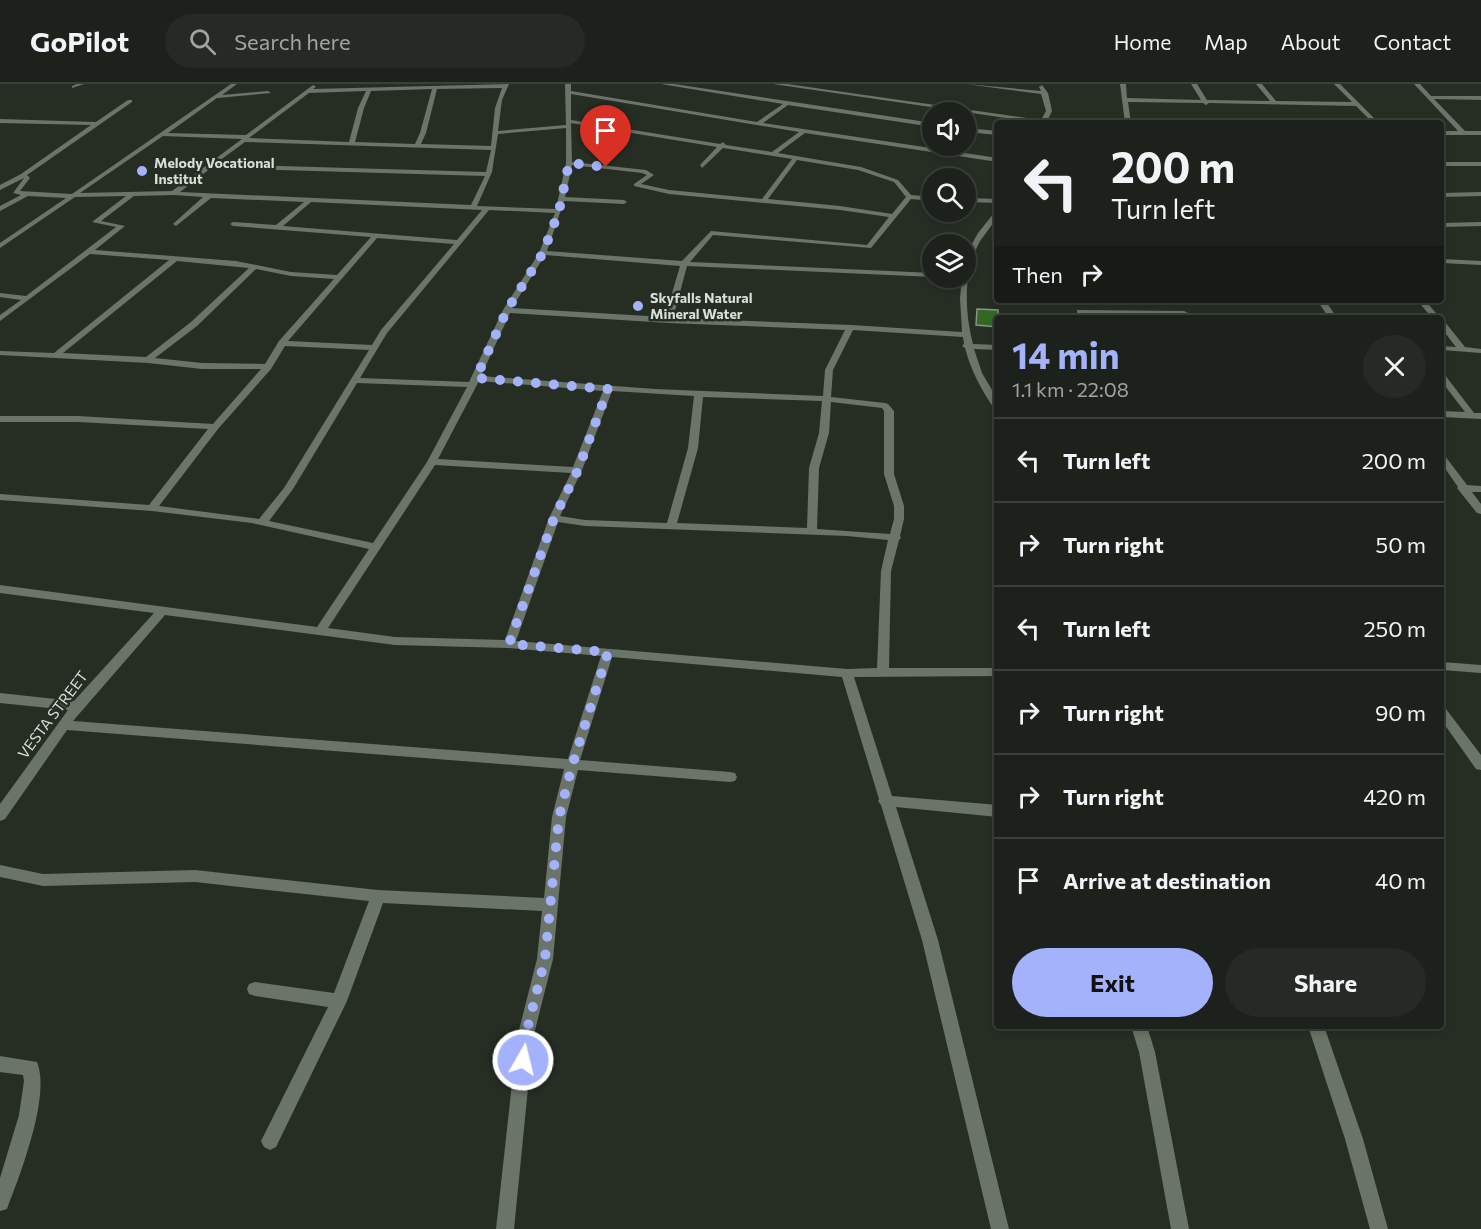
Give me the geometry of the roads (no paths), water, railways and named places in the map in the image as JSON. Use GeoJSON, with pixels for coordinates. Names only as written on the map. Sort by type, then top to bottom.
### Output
{"type":"FeatureCollection","features":[{"type":"Feature","properties":{"kind":"street"},"geometry":{"type":"LineString","coordinates":[[74,87],[81,84]]}},
{"type":"Feature","properties":{"kind":"street"},"geometry":{"type":"LineString","coordinates":[[0,246],[234,84]]}},
{"type":"Feature","properties":{"kind":"street"},"geometry":{"type":"LineString","coordinates":[[174,193],[316,84]]}},
{"type":"Feature","properties":{"kind":"street"},"geometry":{"type":"LineString","coordinates":[[664,84],[922,123]]}},
{"type":"Feature","properties":{"kind":"street"},"geometry":{"type":"LineString","coordinates":[[776,84],[1029,120]]}},
{"type":"Feature","properties":{"kind":"street"},"geometry":{"type":"LineString","coordinates":[[969,84],[1045,93]]}},
{"type":"Feature","properties":{"kind":"street"},"geometry":{"type":"LineString","coordinates":[[1041,84],[1049,111],[1044,120]]}},
{"type":"Feature","properties":{"kind":"street"},"geometry":{"type":"LineString","coordinates":[[1123,84],[1128,120]]}},
{"type":"Feature","properties":{"kind":"street"},"geometry":{"type":"LineString","coordinates":[[1194,84],[1206,104]]}},
{"type":"Feature","properties":{"kind":"street"},"geometry":{"type":"LineString","coordinates":[[1258,84],[1274,102]]}},
{"type":"Feature","properties":{"kind":"street"},"geometry":{"type":"LineString","coordinates":[[1337,84],[1373,120]]}},
{"type":"Feature","properties":{"kind":"street"},"geometry":{"type":"LineString","coordinates":[[1418,84],[1463,133]]}},
{"type":"Feature","properties":{"kind":"street"},"geometry":{"type":"LineString","coordinates":[[309,91],[506,85],[498,100],[495,148],[488,174],[473,207]]}},
{"type":"Feature","properties":{"kind":"street"},"geometry":{"type":"LineString","coordinates":[[417,146],[426,124],[430,99],[435,87]]}},
{"type":"Feature","properties":{"kind":"street"},"geometry":{"type":"LineString","coordinates":[[320,632],[432,462],[475,382],[507,310],[543,253],[559,211],[569,163],[568,88],[804,131],[994,159]]}},
{"type":"Feature","properties":{"kind":"street"},"geometry":{"type":"LineString","coordinates":[[352,143],[361,108],[369,90]]}},
{"type":"Feature","properties":{"kind":"street"},"geometry":{"type":"LineString","coordinates":[[214,97],[268,93]]}},
{"type":"Feature","properties":{"kind":"street"},"geometry":{"type":"LineString","coordinates":[[832,110],[849,95]]}},
{"type":"Feature","properties":{"kind":"street"},"geometry":{"type":"LineString","coordinates":[[1431,98],[1481,98]]}},
{"type":"Feature","properties":{"kind":"street"},"geometry":{"type":"LineString","coordinates":[[1126,100],[1206,104],[1274,102],[1356,104]]}},
{"type":"Feature","properties":{"kind":"street"},"geometry":{"type":"LineString","coordinates":[[0,188],[23,175],[130,101]]}},
{"type":"Feature","properties":{"kind":"street"},"geometry":{"type":"LineString","coordinates":[[759,123],[786,104]]}},
{"type":"Feature","properties":{"kind":"street"},"geometry":{"type":"LineString","coordinates":[[0,120],[97,124]]}},
{"type":"Feature","properties":{"kind":"street"},"geometry":{"type":"LineString","coordinates":[[496,133],[570,124],[723,144],[885,175],[904,188],[909,197]]}},
{"type":"Feature","properties":{"kind":"street"},"geometry":{"type":"LineString","coordinates":[[774,153],[804,131]]}},
{"type":"Feature","properties":{"kind":"street"},"geometry":{"type":"LineString","coordinates":[[976,131],[994,133]]}},
{"type":"Feature","properties":{"kind":"street"},"geometry":{"type":"LineString","coordinates":[[1444,133],[1481,133]]}},
{"type":"Feature","properties":{"kind":"street"},"geometry":{"type":"LineString","coordinates":[[160,134],[495,148]]}},
{"type":"Feature","properties":{"kind":"street"},"geometry":{"type":"LineString","coordinates":[[702,166],[723,144]]}},
{"type":"Feature","properties":{"kind":"street"},"geometry":{"type":"LineString","coordinates":[[763,202],[796,157]]}},
{"type":"Feature","properties":{"kind":"street"},"geometry":{"type":"LineString","coordinates":[[569,163],[650,173],[651,176],[636,185],[640,187],[893,216]]}},
{"type":"Feature","properties":{"kind":"street"},"geometry":{"type":"LineString","coordinates":[[1444,164],[1481,164]]}},
{"type":"Feature","properties":{"kind":"street"},"geometry":{"type":"LineString","coordinates":[[212,166],[488,174]]}},
{"type":"Feature","properties":{"kind":"street"},"geometry":{"type":"LineString","coordinates":[[16,193],[27,178],[23,175]]}},
{"type":"Feature","properties":{"kind":"street"},"geometry":{"type":"LineString","coordinates":[[0,193],[27,195],[174,193],[559,211]]}},
{"type":"Feature","properties":{"kind":"street"},"geometry":{"type":"LineString","coordinates":[[0,319],[122,226],[95,222],[134,193]]}},
{"type":"Feature","properties":{"kind":"street"},"geometry":{"type":"LineString","coordinates":[[1444,195],[1481,194]]}},
{"type":"Feature","properties":{"kind":"street"},"geometry":{"type":"LineString","coordinates":[[0,209],[27,195]]}},
{"type":"Feature","properties":{"kind":"street"},"geometry":{"type":"LineString","coordinates":[[176,224],[209,196]]}},
{"type":"Feature","properties":{"kind":"street"},"geometry":{"type":"LineString","coordinates":[[909,197],[922,198]]}},
{"type":"Feature","properties":{"kind":"street"},"geometry":{"type":"LineString","coordinates":[[668,321],[684,264],[713,233],[869,247],[909,197]]}},
{"type":"Feature","properties":{"kind":"street"},"geometry":{"type":"LineString","coordinates":[[278,227],[311,199]]}},
{"type":"Feature","properties":{"kind":"street"},"geometry":{"type":"LineString","coordinates":[[561,199],[624,202]]}},
{"type":"Feature","properties":{"kind":"street"},"geometry":{"type":"LineString","coordinates":[[976,200],[994,201]]}},
{"type":"Feature","properties":{"kind":"street"},"geometry":{"type":"LineString","coordinates":[[262,522],[288,489],[374,348],[404,307],[487,208]]}},
{"type":"Feature","properties":{"kind":"street"},"geometry":{"type":"LineString","coordinates":[[976,243],[994,216]]}},
{"type":"Feature","properties":{"kind":"street"},"geometry":{"type":"LineString","coordinates":[[233,224],[459,242]]}},
{"type":"Feature","properties":{"kind":"street"},"geometry":{"type":"LineString","coordinates":[[1444,225],[1481,225]]}},
{"type":"Feature","properties":{"kind":"street"},"geometry":{"type":"LineString","coordinates":[[152,508],[215,427],[268,367],[282,344],[376,235]]}},
{"type":"Feature","properties":{"kind":"street"},"geometry":{"type":"LineString","coordinates":[[90,252],[254,267],[307,276],[339,277]]}},
{"type":"Feature","properties":{"kind":"street"},"geometry":{"type":"LineString","coordinates":[[543,253],[684,264],[922,274]]}},
{"type":"Feature","properties":{"kind":"street"},"geometry":{"type":"LineString","coordinates":[[55,356],[175,259]]}},
{"type":"Feature","properties":{"kind":"street"},"geometry":{"type":"LineString","coordinates":[[1444,261],[1481,263]]}},
{"type":"Feature","properties":{"kind":"street"},"geometry":{"type":"LineString","coordinates":[[148,360],[194,324],[254,267]]}},
{"type":"Feature","properties":{"kind":"street"},"geometry":{"type":"LineString","coordinates":[[966,288],[966,346],[994,400]]}},
{"type":"Feature","properties":{"kind":"street"},"geometry":{"type":"LineString","coordinates":[[0,295],[27,298]]}},
{"type":"Feature","properties":{"kind":"street"},"geometry":{"type":"LineString","coordinates":[[1424,303],[1434,315]]}},
{"type":"Feature","properties":{"kind":"street"},"geometry":{"type":"LineString","coordinates":[[507,310],[668,321],[850,327],[965,335]]}},
{"type":"Feature","properties":{"kind":"street"},"geometry":{"type":"LineString","coordinates":[[1081,315],[1185,315]]}},
{"type":"Feature","properties":{"kind":"street"},"geometry":{"type":"LineString","coordinates":[[1444,326],[1463,350]]}},
{"type":"Feature","properties":{"kind":"street"},"geometry":{"type":"LineString","coordinates":[[812,531],[814,468],[824,433],[829,370],[850,327]]}},
{"type":"Feature","properties":{"kind":"street"},"geometry":{"type":"LineString","coordinates":[[282,344],[374,348]]}},
{"type":"Feature","properties":{"kind":"street"},"geometry":{"type":"LineString","coordinates":[[966,346],[994,348]]}},
{"type":"Feature","properties":{"kind":"street"},"geometry":{"type":"LineString","coordinates":[[1444,348],[1481,351]]}},
{"type":"Feature","properties":{"kind":"street"},"geometry":{"type":"LineString","coordinates":[[0,353],[148,360],[202,366],[268,367]]}},
{"type":"Feature","properties":{"kind":"street"},"geometry":{"type":"LineString","coordinates":[[1444,379],[1477,416]]}},
{"type":"Feature","properties":{"kind":"street"},"geometry":{"type":"LineString","coordinates":[[356,380],[475,382],[699,395],[827,399],[876,403],[885,406],[889,411],[889,474],[899,512],[896,538],[886,571],[883,673]]}},
{"type":"Feature","properties":{"kind":"street"},"geometry":{"type":"LineString","coordinates":[[509,644],[554,518],[578,470],[608,389]]}},
{"type":"Feature","properties":{"kind":"street"},"geometry":{"type":"LineString","coordinates":[[671,526],[693,448],[699,395]]}},
{"type":"Feature","properties":{"kind":"street"},"geometry":{"type":"LineString","coordinates":[[1444,414],[1477,416]]}},
{"type":"Feature","properties":{"kind":"street"},"geometry":{"type":"LineString","coordinates":[[0,419],[78,419],[215,427]]}},
{"type":"Feature","properties":{"kind":"street"},"geometry":{"type":"LineString","coordinates":[[1444,461],[1462,488],[1481,510]]}},
{"type":"Feature","properties":{"kind":"street"},"geometry":{"type":"LineString","coordinates":[[432,462],[578,470]]}},
{"type":"Feature","properties":{"kind":"street"},"geometry":{"type":"LineString","coordinates":[[1462,488],[1481,489]]}},
{"type":"Feature","properties":{"kind":"street"},"geometry":{"type":"LineString","coordinates":[[0,497],[152,508],[262,522],[374,547]]}},
{"type":"Feature","properties":{"kind":"street"},"geometry":{"type":"LineString","coordinates":[[554,518],[585,523],[812,531],[896,538]]}},
{"type":"Feature","properties":{"kind":"street"},"geometry":{"type":"LineString","coordinates":[[0,589],[394,641],[509,644],[847,673],[994,672]]}},
{"type":"Feature","properties":{"kind":"street","name":"VESTA STREET"},"geometry":{"type":"LineString","coordinates":[[0,815],[77,706],[161,612]]}},
{"type":"Feature","properties":{"kind":"street"},"geometry":{"type":"LineString","coordinates":[[505,1229],[525,1038],[545,959],[559,817],[572,766],[608,652]]}},
{"type":"Feature","properties":{"kind":"street"},"geometry":{"type":"LineString","coordinates":[[1444,666],[1481,669]]}},
{"type":"Feature","properties":{"kind":"street"},"geometry":{"type":"LineString","coordinates":[[847,673],[930,940],[1000,1229]]}},
{"type":"Feature","properties":{"kind":"street"},"geometry":{"type":"LineString","coordinates":[[0,698],[77,706]]}},
{"type":"Feature","properties":{"kind":"street"},"geometry":{"type":"LineString","coordinates":[[1444,715],[1481,765]]}},
{"type":"Feature","properties":{"kind":"street"},"geometry":{"type":"LineString","coordinates":[[63,725],[730,777]]}},
{"type":"Feature","properties":{"kind":"street"},"geometry":{"type":"LineString","coordinates":[[885,801],[994,812]]}},
{"type":"Feature","properties":{"kind":"street"},"geometry":{"type":"LineString","coordinates":[[0,872],[43,880],[195,876],[378,896],[549,905]]}},
{"type":"Feature","properties":{"kind":"street"},"geometry":{"type":"LineString","coordinates":[[270,1141],[339,1001],[378,896]]}},
{"type":"Feature","properties":{"kind":"street"},"geometry":{"type":"LineString","coordinates":[[255,989],[339,1001]]}},
{"type":"Feature","properties":{"kind":"street"},"geometry":{"type":"LineString","coordinates":[[1140,1029],[1149,1063],[1180,1229]]}},
{"type":"Feature","properties":{"kind":"street"},"geometry":{"type":"LineString","coordinates":[[1317,1029],[1354,1139],[1379,1229]]}},
{"type":"Feature","properties":{"kind":"street"},"geometry":{"type":"LineString","coordinates":[[0,1064],[31,1068],[34,1078],[26,1118],[0,1202]]}},
{"type":"Feature","properties":{"kind":"place","name":"Melody Vocational Institut"},"geometry":{"type":"Point","coordinates":[142,171]}},
{"type":"Feature","properties":{"kind":"place","name":"Skyfalls Natural Mineral Water"},"geometry":{"type":"Point","coordinates":[638,306]}}]}
